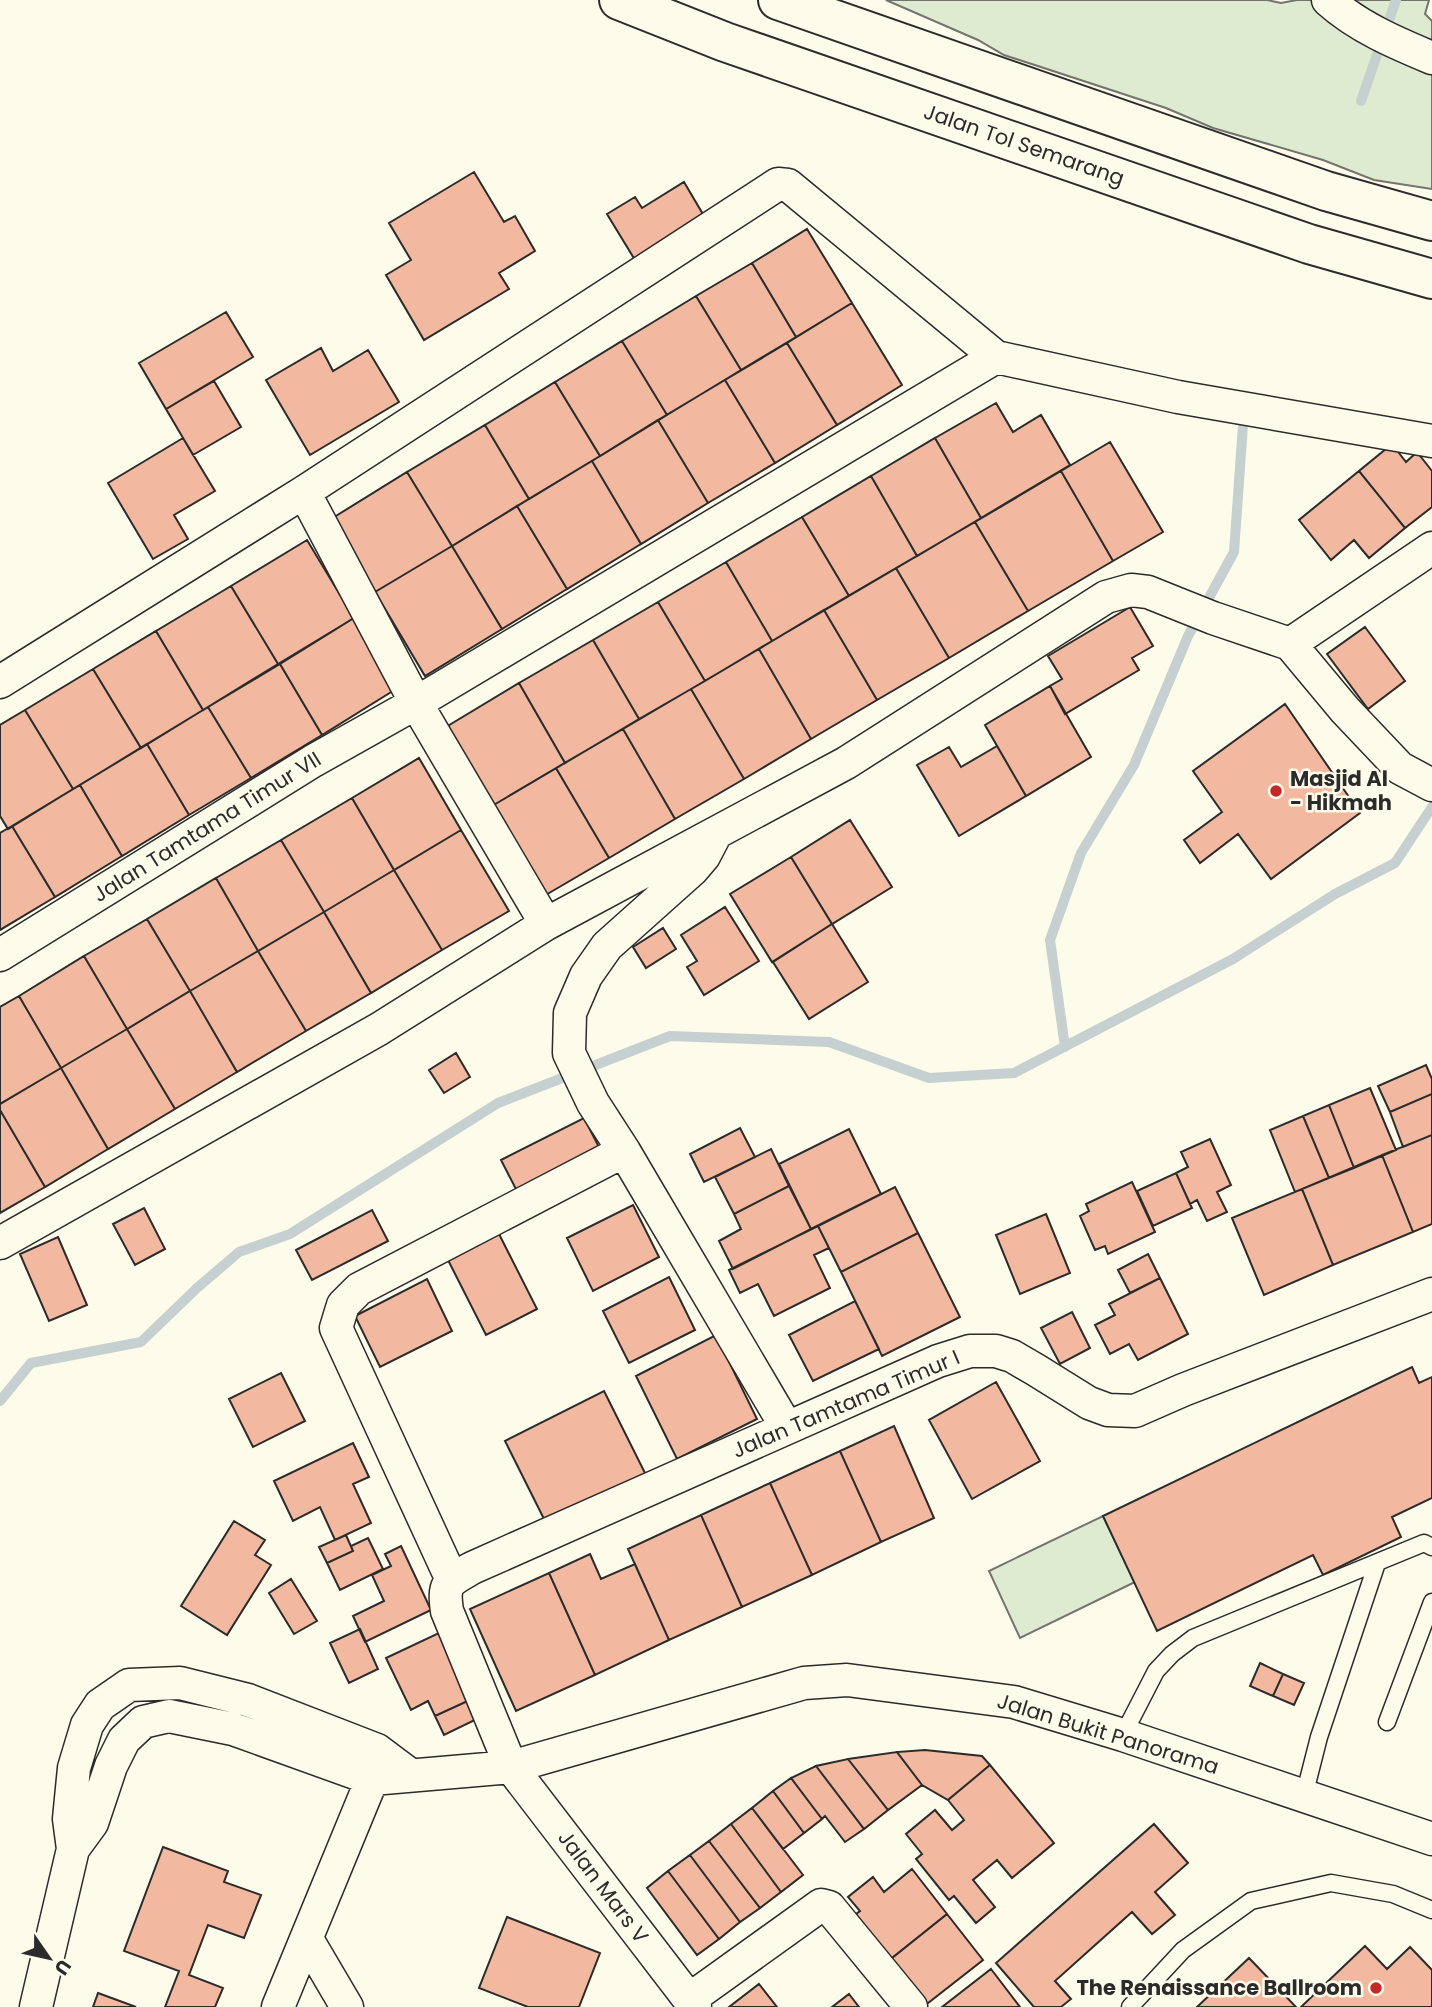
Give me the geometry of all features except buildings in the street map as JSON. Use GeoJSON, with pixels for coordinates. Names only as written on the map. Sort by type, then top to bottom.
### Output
{"type":"FeatureCollection","features":[{"type":"Feature","properties":{"kind":"highway","name":"Jalan Tol Semarang"},"geometry":{"type":"LineString","coordinates":[[619,0],[725,41],[1296,240],[1432,279]]}},
{"type":"Feature","properties":{"kind":"highway"},"geometry":{"type":"LineString","coordinates":[[778,0],[1326,191],[1432,221]]}},
{"type":"Feature","properties":{"kind":"street"},"geometry":{"type":"LineString","coordinates":[[1328,0],[1384,37],[1432,58]]}},
{"type":"Feature","properties":{"kind":"street"},"geometry":{"type":"LineString","coordinates":[[0,682],[304,492],[778,184],[788,185],[996,357],[1178,397],[1432,441]]}},
{"type":"Feature","properties":{"kind":"street","name":"Jalan Tamtama Timur VII"},"geometry":{"type":"LineString","coordinates":[[0,955],[313,761],[416,703],[996,357]]}},
{"type":"Feature","properties":{"kind":"street"},"geometry":{"type":"LineString","coordinates":[[304,492],[416,703],[546,924]]}},
{"type":"Feature","properties":{"kind":"street"},"geometry":{"type":"LineString","coordinates":[[1290,644],[1432,548]]}},
{"type":"Feature","properties":{"kind":"street"},"geometry":{"type":"LineString","coordinates":[[0,1242],[379,1029],[546,924],[846,763],[1106,597],[1130,590],[1148,592],[1290,644],[1345,710],[1400,768],[1432,785]]}},
{"type":"Feature","properties":{"kind":"street"},"geometry":{"type":"LineString","coordinates":[[718,830],[704,856],[692,870],[607,946],[586,976],[570,1013],[569,1053],[593,1103],[787,1428]]}},
{"type":"Feature","properties":{"kind":"street"},"geometry":{"type":"LineString","coordinates":[[511,1767],[447,1611],[445,1592],[452,1580],[335,1328],[343,1305],[359,1289],[624,1151]]}},
{"type":"Feature","properties":{"kind":"street","name":"Jalan Tamtama Timur I"},"geometry":{"type":"LineString","coordinates":[[452,1580],[472,1568],[937,1361],[970,1351],[996,1350],[1012,1356],[1089,1403],[1108,1410],[1135,1410],[1432,1294]]}},
{"type":"Feature","properties":{"kind":"street","name":"Jalan Bukit Panorama"},"geometry":{"type":"LineString","coordinates":[[73,1849],[92,1823],[111,1766],[124,1740],[144,1722],[169,1716],[233,1729],[409,1774],[511,1767],[804,1683],[847,1679],[1014,1702],[1123,1735],[1432,1839]]}},
{"type":"Feature","properties":{"kind":"street","name":"Jalan Bukit Panorama"},"geometry":{"type":"LineString","coordinates":[[36,2007],[73,1849],[69,1819],[74,1768],[87,1726],[100,1705],[129,1685],[180,1683],[248,1700],[374,1764]]}},
{"type":"Feature","properties":{"kind":"street"},"geometry":{"type":"LineString","coordinates":[[278,2007],[374,1764]]}},
{"type":"Feature","properties":{"kind":"street","name":"Jalan Mars V"},"geometry":{"type":"LineString","coordinates":[[511,1767],[693,2003]]}},
{"type":"Feature","properties":{"kind":"street"},"geometry":{"type":"LineString","coordinates":[[693,2003],[821,1905],[825,1905],[911,2007]]}},
{"type":"Feature","properties":{"kind":"street"},"geometry":{"type":"LineString","coordinates":[[307,1939],[347,2007]]}},
{"type":"Feature","properties":{"kind":"lane"},"geometry":{"type":"LineString","coordinates":[[1123,1735],[1156,1671],[1172,1654],[1194,1638],[1424,1543],[1432,1548]]}},
{"type":"Feature","properties":{"kind":"lane"},"geometry":{"type":"LineString","coordinates":[[1304,1796],[1319,1737],[1377,1563]]}},
{"type":"Feature","properties":{"kind":"lane"},"geometry":{"type":"LineString","coordinates":[[1387,1721],[1432,1602]]}},
{"type":"Feature","properties":{"kind":"lane"},"geometry":{"type":"LineString","coordinates":[[1130,2007],[1183,1950],[1251,1901],[1331,1883],[1393,1894],[1432,1910]]}},
{"type":"Feature","properties":{"kind":"green space"},"geometry":{"type":"Polygon","coordinates":[[[886,0],[1267,0],[1281,3],[1297,0],[1429,0],[1425,14],[1432,21],[1432,189],[1374,180],[1323,160],[1213,128],[1166,108],[1004,55],[978,40],[886,0]]]}},
{"type":"Feature","properties":{"kind":"green space"},"geometry":{"type":"Polygon","coordinates":[[[1103,1516],[1135,1582],[1020,1638],[989,1571],[1103,1516]]]}},
{"type":"Feature","properties":{"kind":"waterway"},"geometry":{"type":"LineString","coordinates":[[1361,101],[1396,0]]}},
{"type":"Feature","properties":{"kind":"waterway"},"geometry":{"type":"LineString","coordinates":[[1065,1047],[1050,940],[1081,853],[1134,765],[1188,636],[1234,552],[1243,425]]}},
{"type":"Feature","properties":{"kind":"waterway"},"geometry":{"type":"LineString","coordinates":[[0,1401],[31,1363],[141,1342],[239,1252],[290,1234],[498,1103],[670,1036],[829,1042],[929,1078],[1014,1073],[1233,959],[1335,894],[1395,863],[1432,807]]}},
{"type":"Feature","properties":{"kind":"place","name":"Masjid Al - Hikmah"},"geometry":{"type":"Point","coordinates":[1276,791]}},
{"type":"Feature","properties":{"kind":"place","name":"The Renaissance Ballroom"},"geometry":{"type":"Point","coordinates":[1376,1988]}}]}
